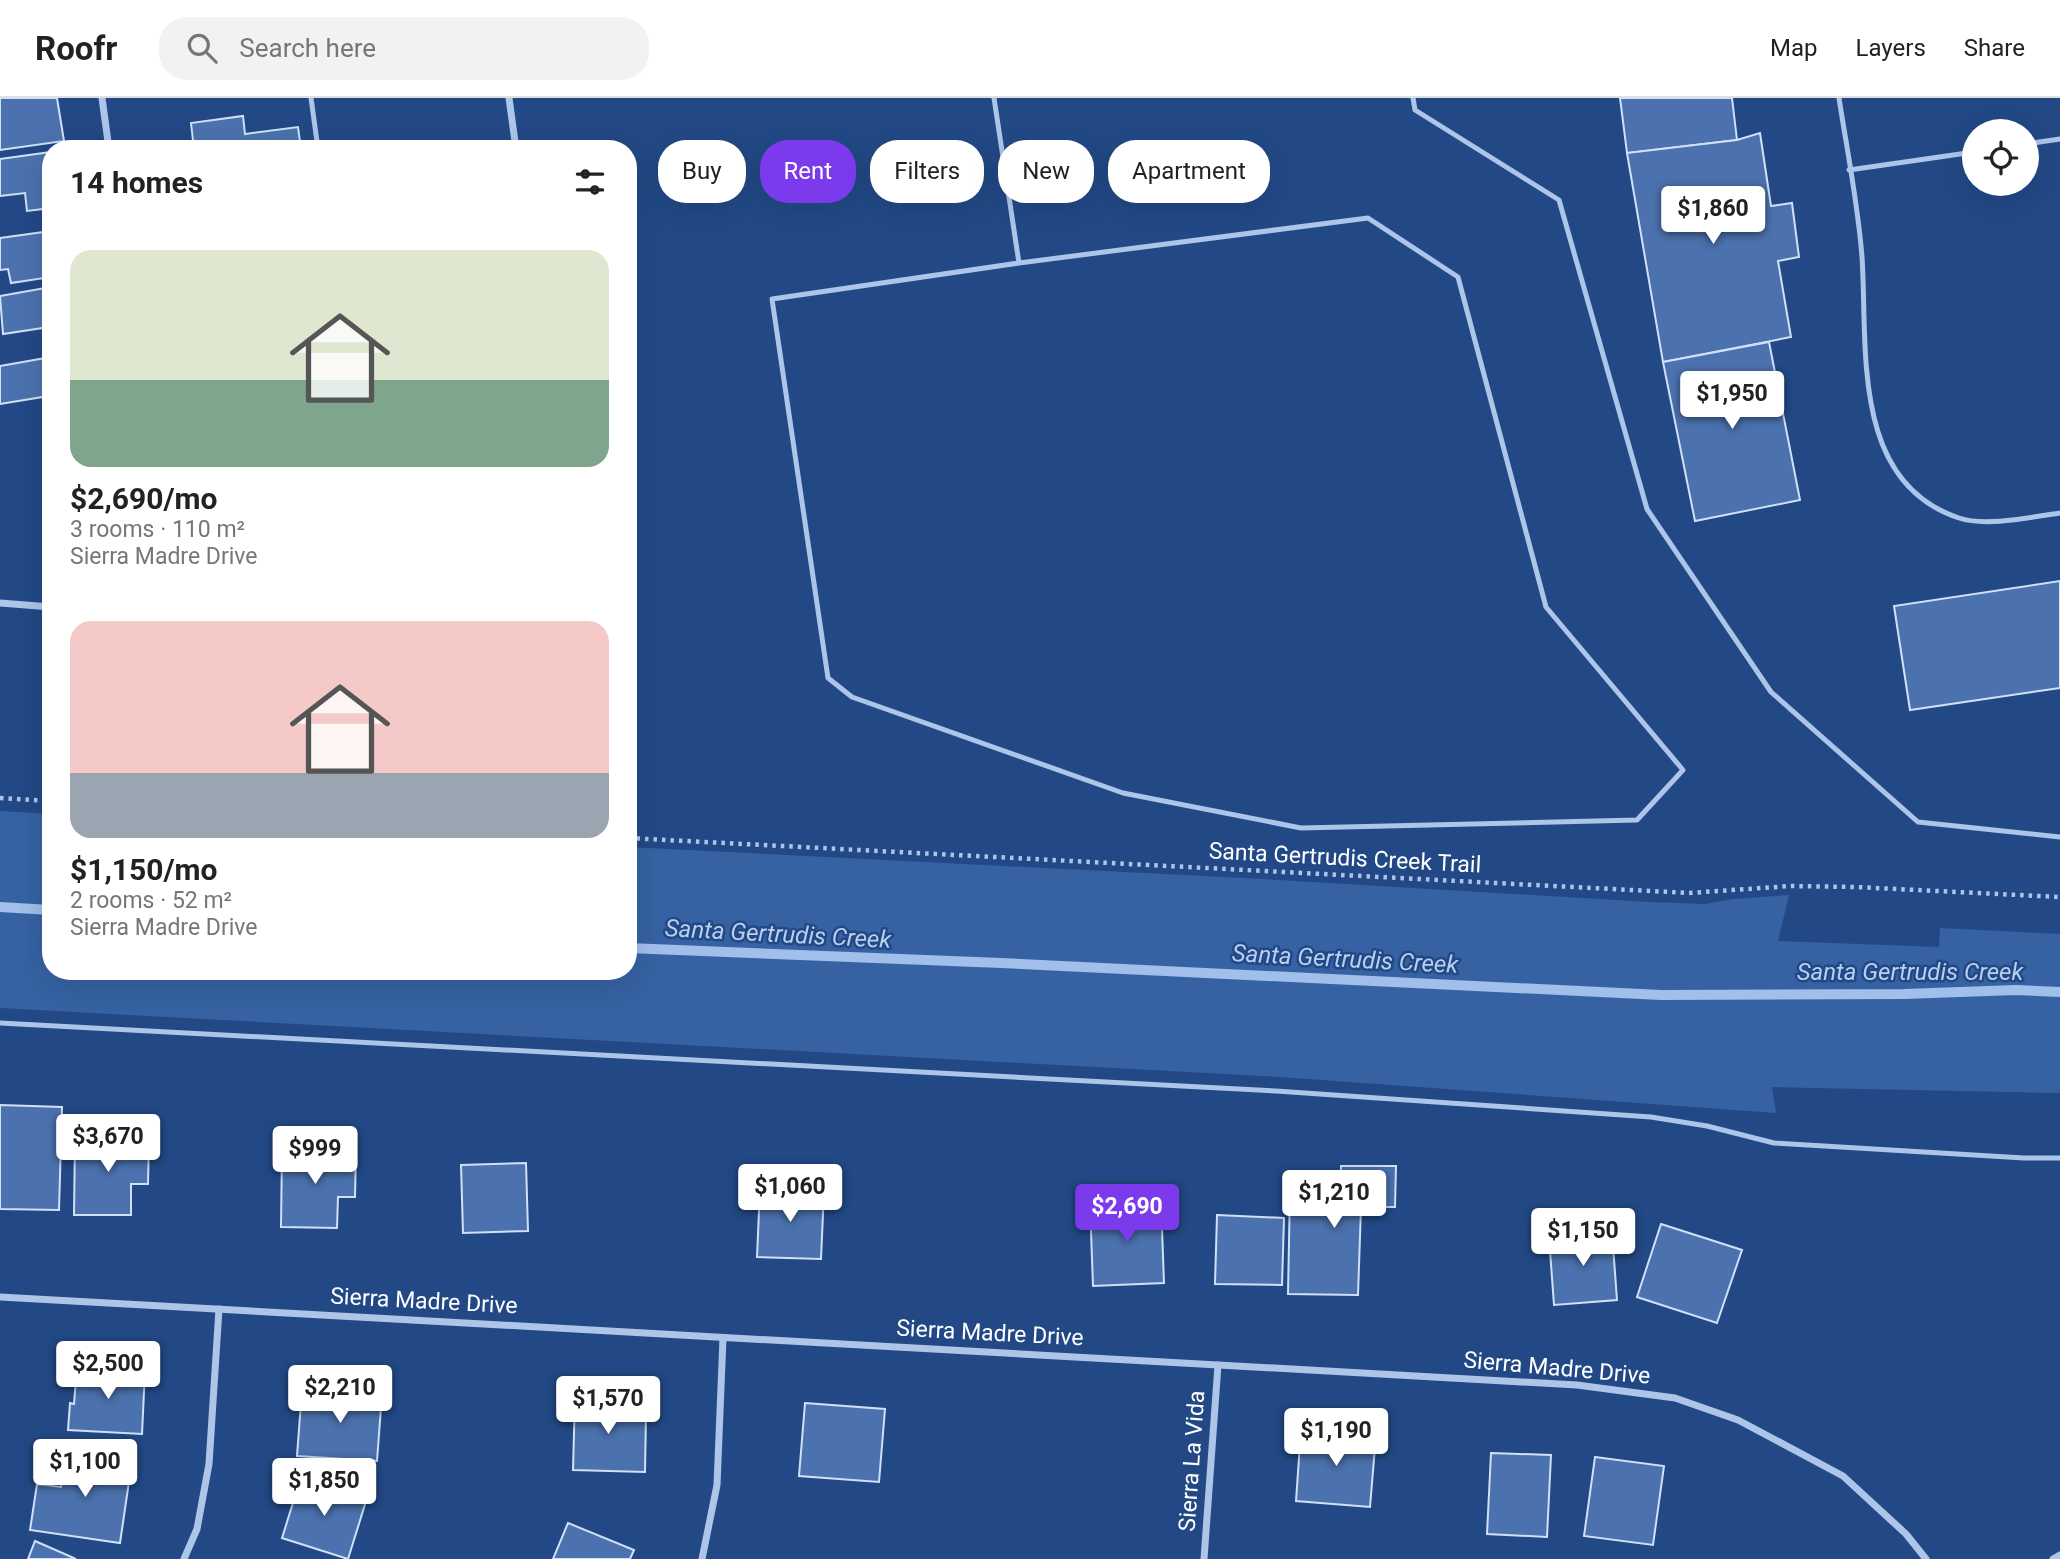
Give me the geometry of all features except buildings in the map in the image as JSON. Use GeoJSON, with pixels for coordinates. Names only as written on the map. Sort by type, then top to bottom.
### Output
{"type":"FeatureCollection","features":[{"type":"Feature","properties":{"kind":"street"},"geometry":{"type":"LineString","coordinates":[[102,98],[108,140]]}},
{"type":"Feature","properties":{"kind":"street"},"geometry":{"type":"LineString","coordinates":[[509,98],[515,140]]}},
{"type":"Feature","properties":{"kind":"street"},"geometry":{"type":"LineString","coordinates":[[0,603],[42,606]]}},
{"type":"Feature","properties":{"kind":"street","name":"Sierra Madre Drive"},"geometry":{"type":"LineString","coordinates":[[0,1297],[1577,1385],[1675,1398],[1738,1420],[1843,1476],[1906,1534],[1926,1559]]}},
{"type":"Feature","properties":{"kind":"street"},"geometry":{"type":"LineString","coordinates":[[184,1559],[197,1529],[209,1464],[219,1309]]}},
{"type":"Feature","properties":{"kind":"street"},"geometry":{"type":"LineString","coordinates":[[702,1559],[718,1485],[723,1338]]}},
{"type":"Feature","properties":{"kind":"street","name":"Sierra La Vida"},"geometry":{"type":"LineString","coordinates":[[1204,1559],[1219,1365]]}},
{"type":"Feature","properties":{"kind":"street"},"geometry":{"type":"LineString","coordinates":[[2053,1559],[2060,1555]]}},
{"type":"Feature","properties":{"kind":"lane"},"geometry":{"type":"LineString","coordinates":[[311,98],[317,140]]}},
{"type":"Feature","properties":{"kind":"lane"},"geometry":{"type":"LineString","coordinates":[[994,98],[1019,262]]}},
{"type":"Feature","properties":{"kind":"lane"},"geometry":{"type":"LineString","coordinates":[[1413,98],[1415,110],[1559,200],[1647,509],[1771,692],[1918,822],[2060,837]]}},
{"type":"Feature","properties":{"kind":"lane"},"geometry":{"type":"LineString","coordinates":[[1839,98],[1862,256],[1864,354],[1871,409],[1886,451],[1904,484],[1931,503],[1960,518],[1992,521],[2060,513]]}},
{"type":"Feature","properties":{"kind":"lane"},"geometry":{"type":"LineString","coordinates":[[2039,142],[2060,139]]}},
{"type":"Feature","properties":{"kind":"lane"},"geometry":{"type":"LineString","coordinates":[[1849,170],[1962,154]]}},
{"type":"Feature","properties":{"kind":"lane"},"geometry":{"type":"LineString","coordinates":[[1368,218],[1458,277],[1546,607],[1683,770],[1637,820],[1301,828],[1123,793],[852,697],[828,678],[772,299],[1019,262],[1368,218]]}},
{"type":"Feature","properties":{"kind":"lane"},"geometry":{"type":"LineString","coordinates":[[0,1023],[1290,1092],[1651,1117],[1707,1126],[1773,1143],[2060,1158]]}},
{"type":"Feature","properties":{"kind":"path"},"geometry":{"type":"LineString","coordinates":[[0,798],[42,800]]}},
{"type":"Feature","properties":{"kind":"path","name":"Santa Gertrudis Creek Trail"},"geometry":{"type":"LineString","coordinates":[[637,838],[1689,894],[1791,886],[2060,897]]}},
{"type":"Feature","properties":{"kind":"shaded area"},"geometry":{"type":"Polygon","coordinates":[[[0,811],[42,813],[42,980],[637,980],[637,847],[1263,879],[1650,902],[1705,904],[1789,895],[1778,941],[1939,947],[1940,928],[2060,934],[2060,1093],[1772,1087],[1776,1113],[1280,1077],[0,1008],[0,811]]]}},
{"type":"Feature","properties":{"kind":"waterway","name":"Santa Gertrudis Creek"},"geometry":{"type":"LineString","coordinates":[[0,907],[42,909]]}},
{"type":"Feature","properties":{"kind":"waterway","name":"Santa Gertrudis Creek"},"geometry":{"type":"LineString","coordinates":[[637,948],[1661,995],[1904,994],[2016,990],[2060,992]]}}]}
